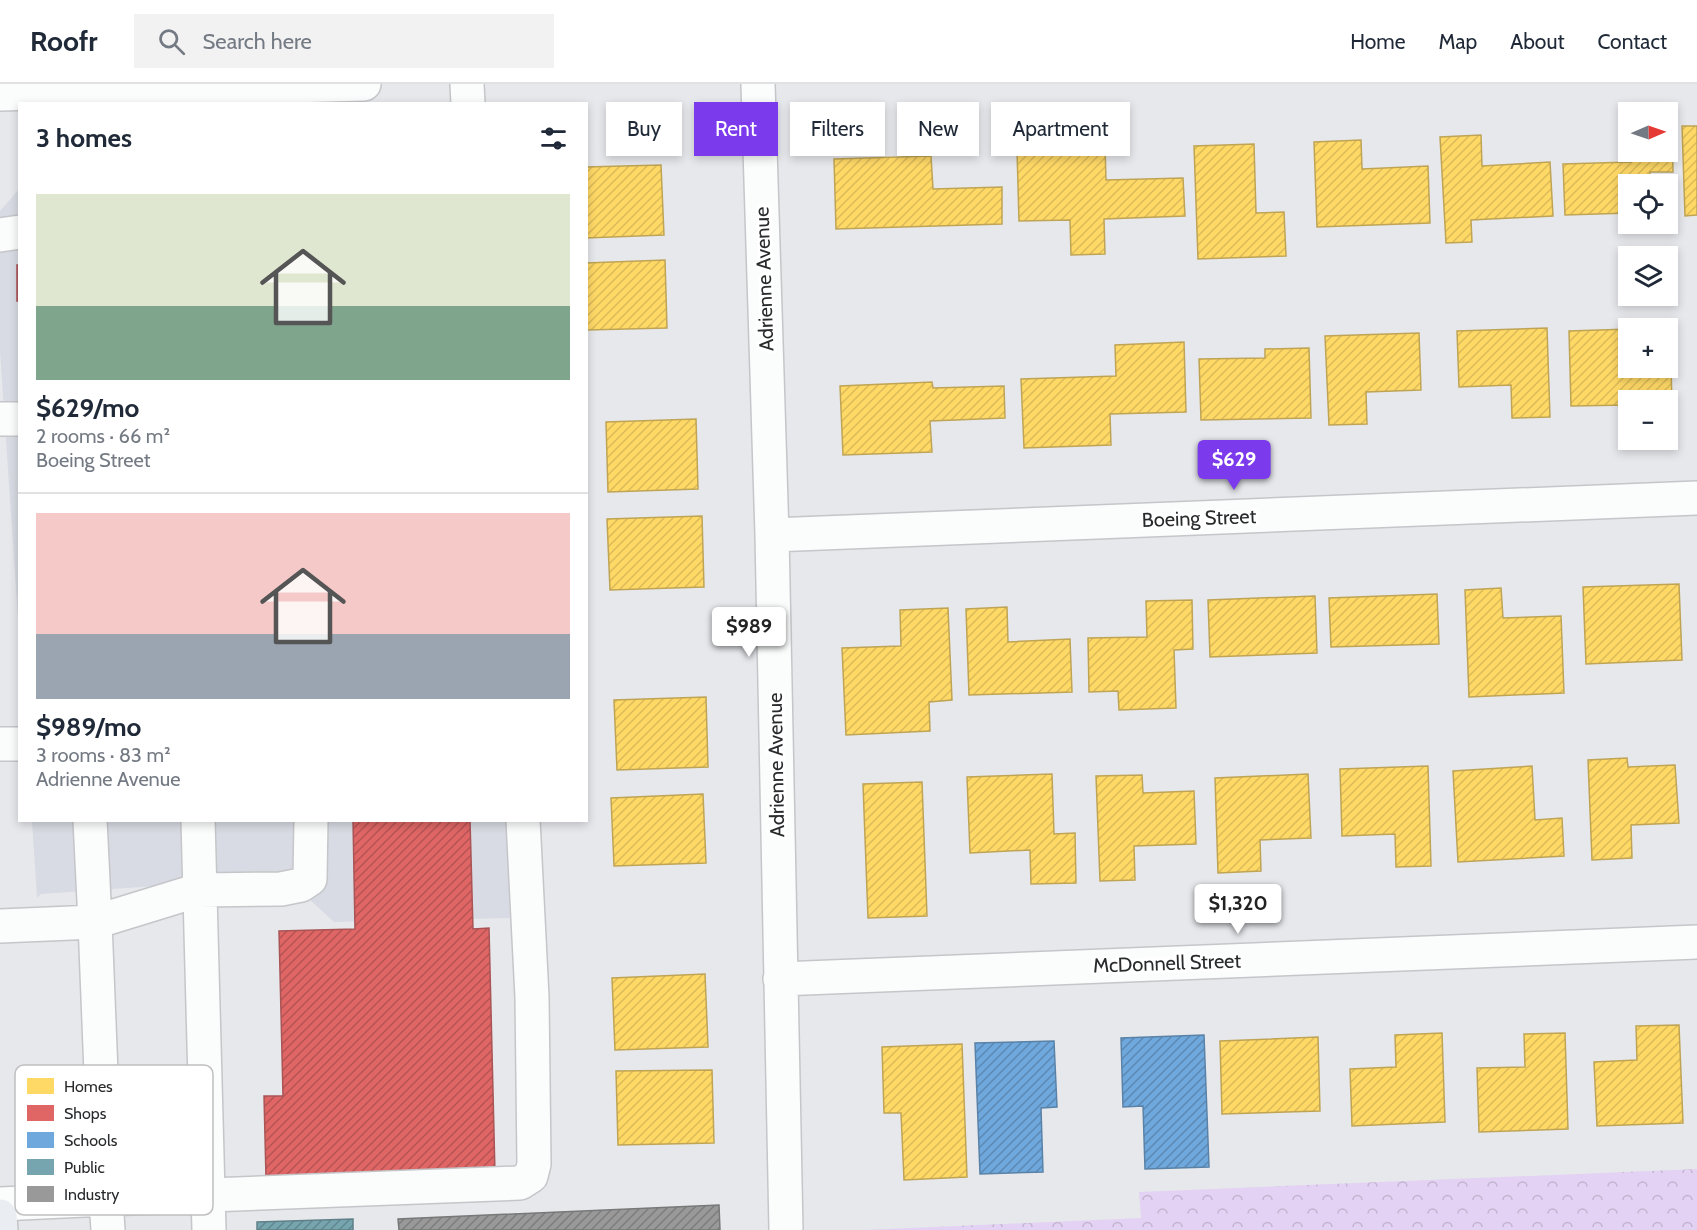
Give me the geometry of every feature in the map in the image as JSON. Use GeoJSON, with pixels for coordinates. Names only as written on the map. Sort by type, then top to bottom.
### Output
{"type":"FeatureCollection","features":[{"type":"Feature","properties":{"kind":"main road"},"geometry":{"type":"LineString","coordinates":[[0,1216],[1,1230]]}},
{"type":"Feature","properties":{"kind":"street"},"geometry":{"type":"LineString","coordinates":[[0,94],[176,92],[295,85],[330,94],[364,84]]}},
{"type":"Feature","properties":{"kind":"street"},"geometry":{"type":"LineString","coordinates":[[467,84],[468,102]]}},
{"type":"Feature","properties":{"kind":"street","name":"Adrienne Avenue"},"geometry":{"type":"LineString","coordinates":[[758,84],[772,535],[786,1230]]}},
{"type":"Feature","properties":{"kind":"street"},"geometry":{"type":"LineString","coordinates":[[0,235],[18,232]]}},
{"type":"Feature","properties":{"kind":"street"},"geometry":{"type":"LineString","coordinates":[[0,419],[18,418]]}},
{"type":"Feature","properties":{"kind":"street","name":"Boeing Street"},"geometry":{"type":"LineString","coordinates":[[772,535],[1697,498]]}},
{"type":"Feature","properties":{"kind":"street"},"geometry":{"type":"LineString","coordinates":[[0,744],[18,744]]}},
{"type":"Feature","properties":{"kind":"street"},"geometry":{"type":"LineString","coordinates":[[90,822],[101,1065]]}},
{"type":"Feature","properties":{"kind":"street"},"geometry":{"type":"LineString","coordinates":[[198,822],[205,1065]]}},
{"type":"Feature","properties":{"kind":"street"},"geometry":{"type":"LineString","coordinates":[[0,926],[95,922],[199,890],[280,889],[301,885],[310,879],[311,822]]}},
{"type":"Feature","properties":{"kind":"street"},"geometry":{"type":"LineString","coordinates":[[213,1196],[520,1183],[531,1176],[534,1164],[532,997],[524,822]]}},
{"type":"Feature","properties":{"kind":"street","name":"McDonnell Street"},"geometry":{"type":"LineString","coordinates":[[780,979],[1697,942]]}},
{"type":"Feature","properties":{"kind":"street"},"geometry":{"type":"LineString","coordinates":[[0,1204],[15,1206]]}},
{"type":"Feature","properties":{"kind":"shaded area"},"geometry":{"type":"Polygon","coordinates":[[[18,190],[18,618],[0,351],[0,211],[18,190]]]}},
{"type":"Feature","properties":{"kind":"shaded area"},"geometry":{"type":"Polygon","coordinates":[[[32,822],[507,822],[510,918],[334,922],[285,877],[41,894],[37,898],[32,822]]]}},
{"type":"Feature","properties":{"kind":"green space"},"geometry":{"type":"Polygon","coordinates":[[[1697,1169],[1697,1230],[865,1230],[1141,1218],[1139,1192],[1697,1169]]]}},
{"type":"Feature","properties":{"kind":"building: Homes"},"geometry":{"type":"Polygon","coordinates":[[[1682,126],[1697,126],[1697,215],[1685,216],[1682,126]]]}},
{"type":"Feature","properties":{"kind":"building: Homes"},"geometry":{"type":"Polygon","coordinates":[[[1481,135],[1482,166],[1550,162],[1553,216],[1471,220],[1472,242],[1446,243],[1440,137],[1481,135]]]}},
{"type":"Feature","properties":{"kind":"building: Homes"},"geometry":{"type":"Polygon","coordinates":[[[1361,140],[1362,169],[1428,166],[1430,223],[1317,227],[1314,142],[1361,140]]]}},
{"type":"Feature","properties":{"kind":"building: Homes"},"geometry":{"type":"Polygon","coordinates":[[[1254,144],[1256,213],[1284,212],[1286,256],[1198,259],[1194,146],[1254,144]]]}},
{"type":"Feature","properties":{"kind":"building: Homes"},"geometry":{"type":"Polygon","coordinates":[[[931,156],[933,189],[1002,187],[1002,224],[836,229],[834,159],[931,156]]]}},
{"type":"Feature","properties":{"kind":"building: Homes"},"geometry":{"type":"Polygon","coordinates":[[[1017,156],[1105,156],[1106,180],[1183,178],[1185,216],[1104,219],[1105,254],[1071,255],[1070,220],[1019,221],[1017,156]]]}},
{"type":"Feature","properties":{"kind":"building: Homes"},"geometry":{"type":"Polygon","coordinates":[[[1673,162],[1673,172],[1618,174],[1618,213],[1565,215],[1563,164],[1673,162]]]}},
{"type":"Feature","properties":{"kind":"building: Homes"},"geometry":{"type":"Polygon","coordinates":[[[661,165],[664,235],[588,238],[588,167],[661,165]]]}},
{"type":"Feature","properties":{"kind":"building: Homes"},"geometry":{"type":"Polygon","coordinates":[[[665,260],[667,328],[588,330],[588,263],[665,260]]]}},
{"type":"Feature","properties":{"kind":"building: Homes"},"geometry":{"type":"Polygon","coordinates":[[[1547,328],[1550,417],[1512,418],[1511,385],[1459,387],[1457,331],[1547,328]]]}},
{"type":"Feature","properties":{"kind":"building: Homes"},"geometry":{"type":"Polygon","coordinates":[[[1618,329],[1618,378],[1671,378],[1672,390],[1618,390],[1618,405],[1571,406],[1569,331],[1618,329]]]}},
{"type":"Feature","properties":{"kind":"building: Homes"},"geometry":{"type":"Polygon","coordinates":[[[1419,333],[1421,390],[1366,392],[1367,424],[1329,425],[1325,336],[1419,333]]]}},
{"type":"Feature","properties":{"kind":"building: Homes"},"geometry":{"type":"Polygon","coordinates":[[[1184,342],[1186,412],[1110,414],[1111,445],[1024,448],[1021,379],[1116,376],[1115,345],[1184,342]]]}},
{"type":"Feature","properties":{"kind":"building: Homes"},"geometry":{"type":"Polygon","coordinates":[[[1309,348],[1311,418],[1201,420],[1199,359],[1265,358],[1265,349],[1309,348]]]}},
{"type":"Feature","properties":{"kind":"building: Homes"},"geometry":{"type":"Polygon","coordinates":[[[932,382],[933,388],[1004,386],[1005,418],[930,421],[932,452],[843,455],[840,386],[932,382]]]}},
{"type":"Feature","properties":{"kind":"building: Homes"},"geometry":{"type":"Polygon","coordinates":[[[696,419],[698,489],[608,492],[606,422],[696,419]]]}},
{"type":"Feature","properties":{"kind":"building: Homes"},"geometry":{"type":"Polygon","coordinates":[[[702,516],[704,587],[610,590],[607,519],[702,516]]]}},
{"type":"Feature","properties":{"kind":"building: Homes"},"geometry":{"type":"Polygon","coordinates":[[[1679,584],[1682,660],[1586,664],[1583,587],[1679,584]]]}},
{"type":"Feature","properties":{"kind":"building: Homes"},"geometry":{"type":"Polygon","coordinates":[[[1501,588],[1503,618],[1561,616],[1564,693],[1469,697],[1465,590],[1501,588]]]}},
{"type":"Feature","properties":{"kind":"building: Homes"},"geometry":{"type":"Polygon","coordinates":[[[1437,594],[1439,644],[1331,647],[1329,598],[1437,594]]]}},
{"type":"Feature","properties":{"kind":"building: Homes"},"geometry":{"type":"Polygon","coordinates":[[[1315,596],[1317,653],[1210,657],[1208,600],[1315,596]]]}},
{"type":"Feature","properties":{"kind":"building: Homes"},"geometry":{"type":"Polygon","coordinates":[[[1192,600],[1193,649],[1174,650],[1176,708],[1119,710],[1118,691],[1089,692],[1088,638],[1147,637],[1146,601],[1192,600]]]}},
{"type":"Feature","properties":{"kind":"building: Homes"},"geometry":{"type":"Polygon","coordinates":[[[1007,607],[1008,642],[1070,639],[1072,692],[969,695],[966,609],[1007,607]]]}},
{"type":"Feature","properties":{"kind":"building: Homes"},"geometry":{"type":"Polygon","coordinates":[[[948,608],[952,700],[929,702],[930,731],[846,735],[842,648],[901,646],[900,610],[948,608]]]}},
{"type":"Feature","properties":{"kind":"building: Homes"},"geometry":{"type":"Polygon","coordinates":[[[706,697],[708,767],[617,770],[614,700],[706,697]]]}},
{"type":"Feature","properties":{"kind":"building: Homes"},"geometry":{"type":"Polygon","coordinates":[[[1627,758],[1628,767],[1675,765],[1679,823],[1631,825],[1632,858],[1592,860],[1588,760],[1627,758]]]}},
{"type":"Feature","properties":{"kind":"building: Homes"},"geometry":{"type":"Polygon","coordinates":[[[1428,766],[1431,866],[1396,867],[1395,834],[1342,836],[1340,769],[1428,766]]]}},
{"type":"Feature","properties":{"kind":"building: Homes"},"geometry":{"type":"Polygon","coordinates":[[[1532,766],[1535,820],[1562,818],[1564,856],[1458,862],[1453,771],[1532,766]]]}},
{"type":"Feature","properties":{"kind":"building: Homes"},"geometry":{"type":"Polygon","coordinates":[[[1052,774],[1054,834],[1075,833],[1076,883],[1031,884],[1030,850],[970,853],[967,777],[1052,774]]]}},
{"type":"Feature","properties":{"kind":"building: Homes"},"geometry":{"type":"Polygon","coordinates":[[[1308,774],[1311,838],[1260,840],[1261,871],[1218,873],[1215,778],[1308,774]]]}},
{"type":"Feature","properties":{"kind":"building: Homes"},"geometry":{"type":"Polygon","coordinates":[[[1142,775],[1143,793],[1194,791],[1196,844],[1134,846],[1135,880],[1100,881],[1096,776],[1142,775]]]}},
{"type":"Feature","properties":{"kind":"building: Homes"},"geometry":{"type":"Polygon","coordinates":[[[922,782],[927,916],[868,918],[863,784],[922,782]]]}},
{"type":"Feature","properties":{"kind":"building: Homes"},"geometry":{"type":"Polygon","coordinates":[[[703,794],[706,863],[614,866],[611,798],[703,794]]]}},
{"type":"Feature","properties":{"kind":"building: Homes"},"geometry":{"type":"Polygon","coordinates":[[[705,974],[708,1047],[615,1050],[612,978],[705,974]]]}},
{"type":"Feature","properties":{"kind":"building: Homes"},"geometry":{"type":"Polygon","coordinates":[[[1679,1025],[1683,1123],[1597,1126],[1594,1062],[1637,1060],[1636,1026],[1679,1025]]]}},
{"type":"Feature","properties":{"kind":"building: Homes"},"geometry":{"type":"Polygon","coordinates":[[[1442,1033],[1445,1122],[1352,1126],[1350,1069],[1396,1067],[1395,1035],[1442,1033]]]}},
{"type":"Feature","properties":{"kind":"building: Homes"},"geometry":{"type":"Polygon","coordinates":[[[1565,1033],[1568,1129],[1479,1132],[1477,1068],[1525,1067],[1524,1034],[1565,1033]]]}},
{"type":"Feature","properties":{"kind":"building: Homes"},"geometry":{"type":"Polygon","coordinates":[[[1318,1037],[1320,1111],[1222,1114],[1220,1041],[1318,1037]]]}},
{"type":"Feature","properties":{"kind":"building: Homes"},"geometry":{"type":"Polygon","coordinates":[[[962,1044],[967,1177],[904,1180],[901,1113],[884,1113],[882,1047],[962,1044]]]}},
{"type":"Feature","properties":{"kind":"building: Homes"},"geometry":{"type":"Polygon","coordinates":[[[712,1070],[714,1143],[618,1145],[616,1071],[712,1070]]]}},
{"type":"Feature","properties":{"kind":"building: Shops"},"geometry":{"type":"Polygon","coordinates":[[[17,265],[18,265],[18,301],[17,265]]]}},
{"type":"Feature","properties":{"kind":"building: Shops"},"geometry":{"type":"Polygon","coordinates":[[[353,822],[470,822],[473,929],[489,928],[495,1174],[266,1178],[264,1096],[283,1096],[279,931],[355,929],[353,822]]]}},
{"type":"Feature","properties":{"kind":"building: Schools"},"geometry":{"type":"Polygon","coordinates":[[[1204,1035],[1209,1167],[1145,1169],[1143,1106],[1123,1107],[1121,1038],[1204,1035]]]}},
{"type":"Feature","properties":{"kind":"building: Schools"},"geometry":{"type":"Polygon","coordinates":[[[1054,1041],[1057,1107],[1041,1108],[1043,1172],[980,1174],[975,1043],[1054,1041]]]}},
{"type":"Feature","properties":{"kind":"building: Public"},"geometry":{"type":"Polygon","coordinates":[[[353,1219],[353,1230],[257,1230],[257,1222],[353,1219]]]}},
{"type":"Feature","properties":{"kind":"building: Industry"},"geometry":{"type":"Polygon","coordinates":[[[719,1205],[720,1230],[399,1230],[398,1219],[719,1205]]]}}]}
